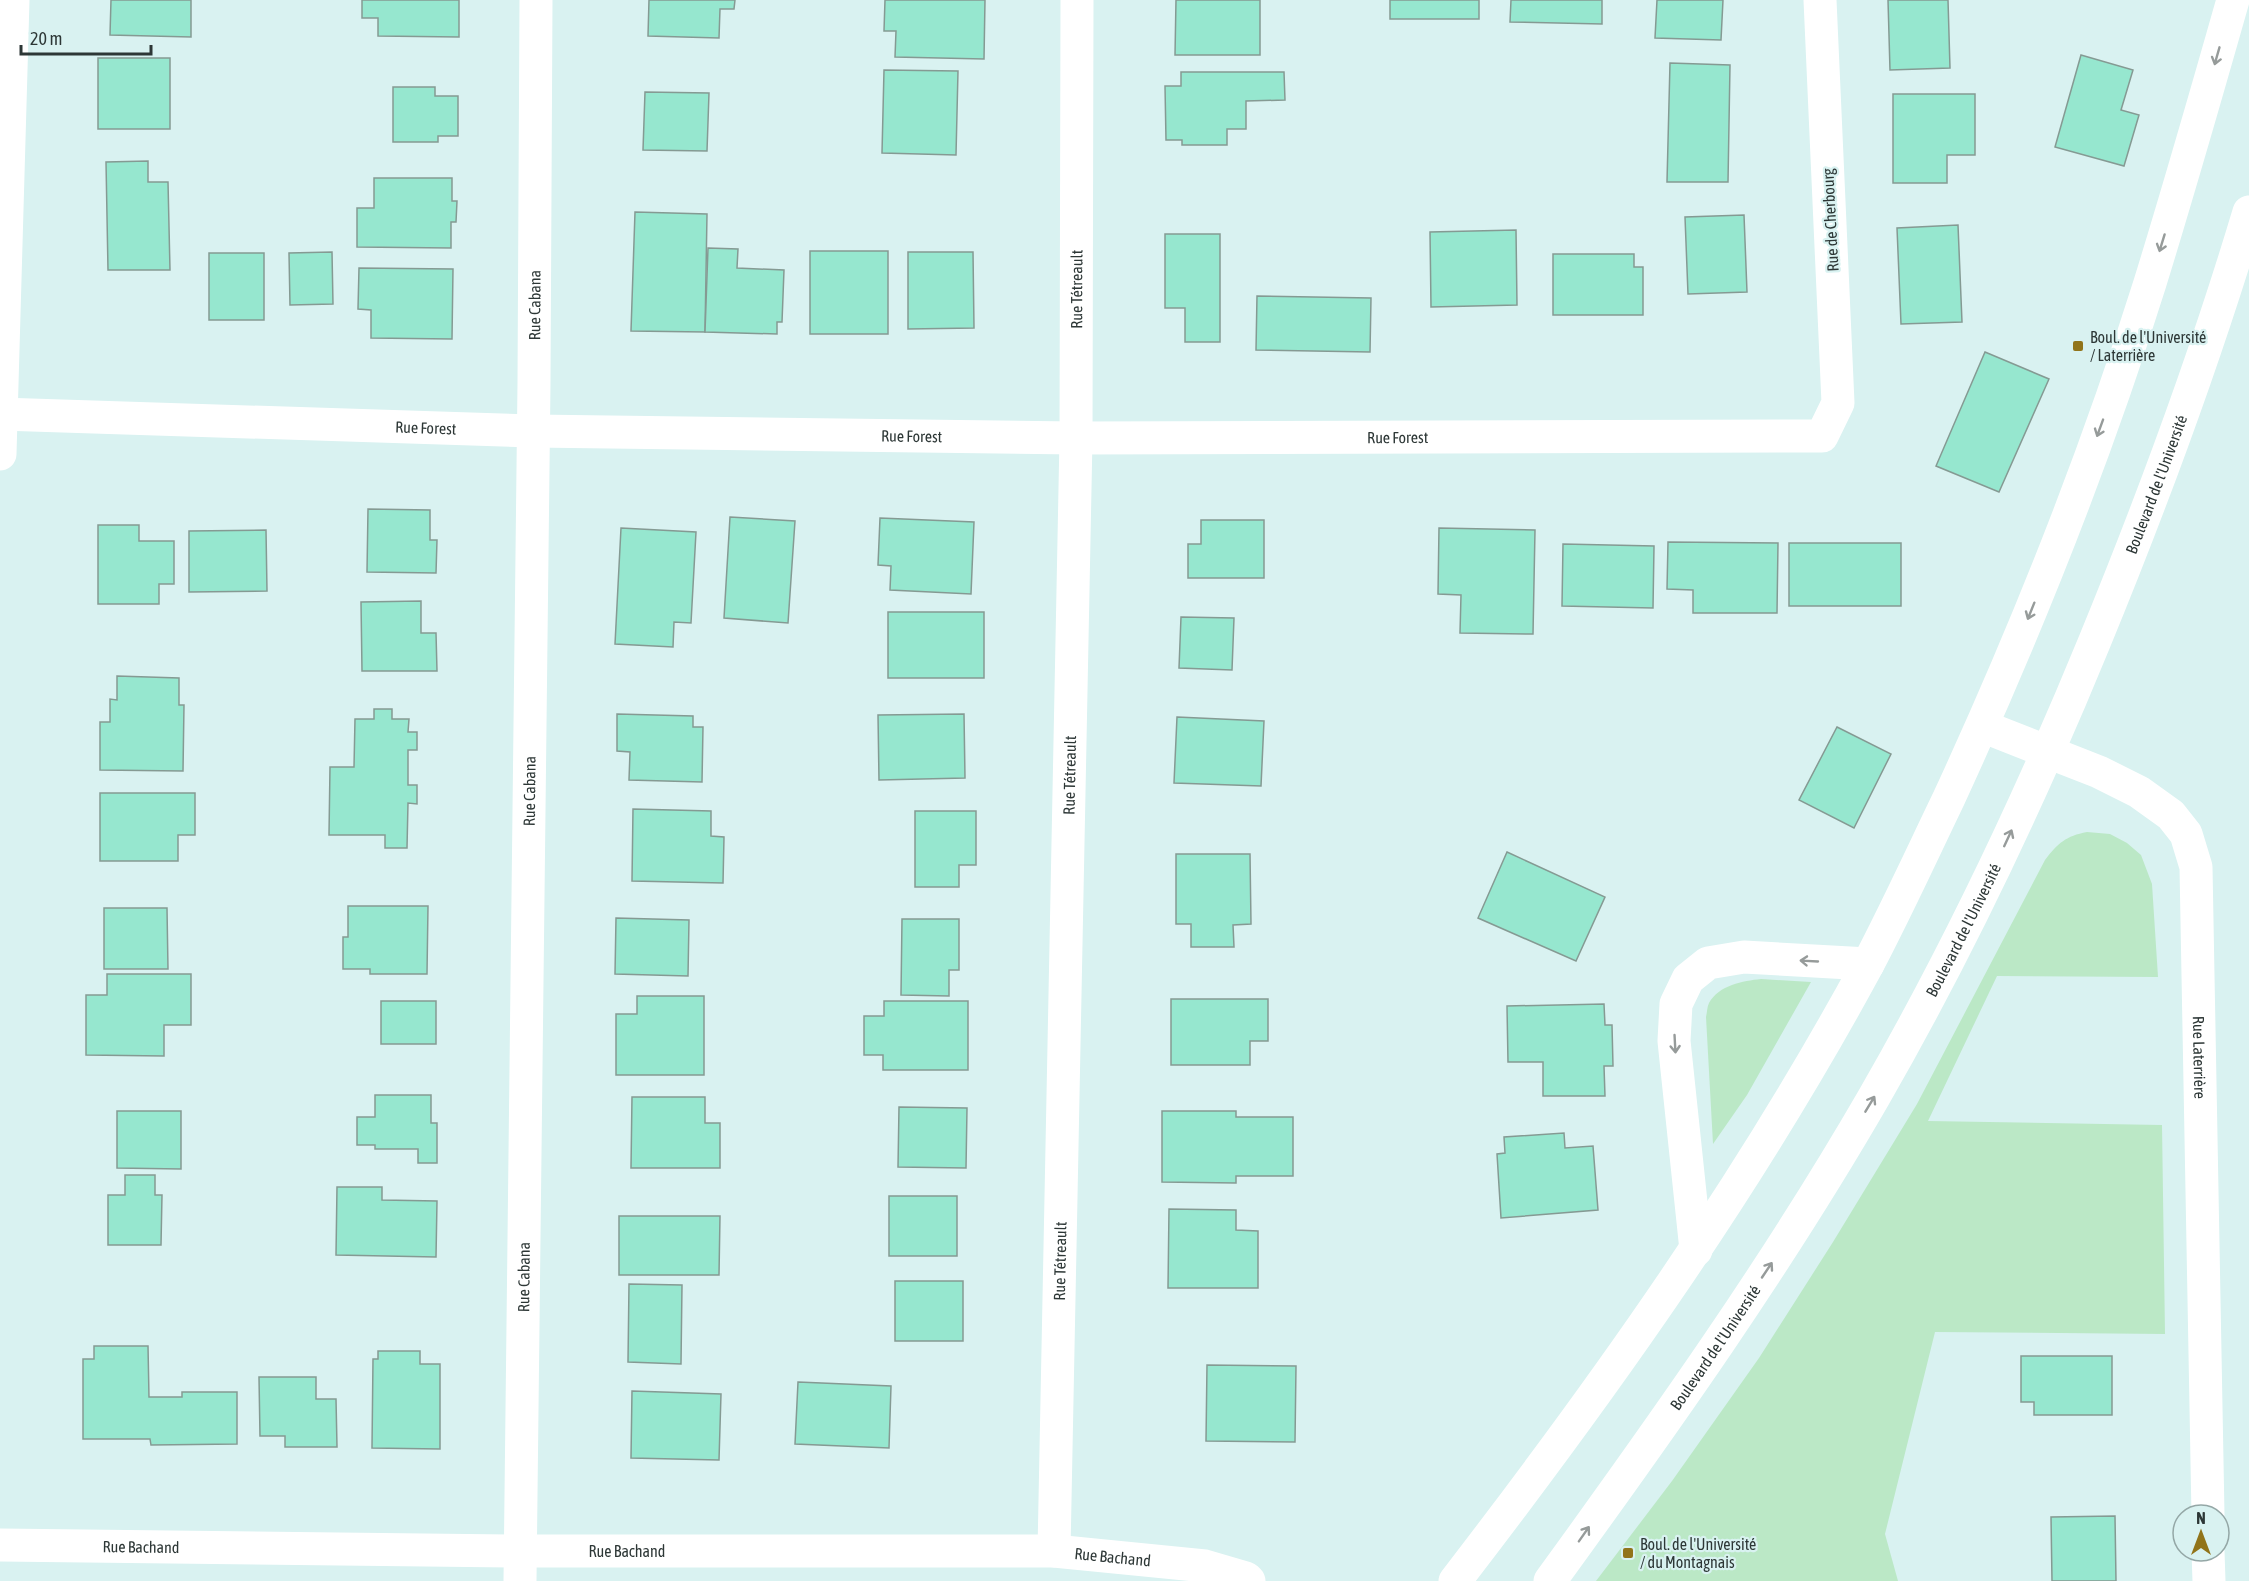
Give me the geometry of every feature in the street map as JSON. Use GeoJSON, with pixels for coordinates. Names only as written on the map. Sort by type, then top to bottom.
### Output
{"type":"FeatureCollection","features":[{"type":"Feature","properties":{"kind":"street"},"geometry":{"type":"LineString","coordinates":[[0,454],[13,0]]}},
{"type":"Feature","properties":{"kind":"street","name":"Rue Cabana"},"geometry":{"type":"LineString","coordinates":[[520,1566],[536,0]]}},
{"type":"Feature","properties":{"kind":"street","name":"Rue Tétreault"},"geometry":{"type":"LineString","coordinates":[[1054,1551],[1076,438],[1077,0]]}},
{"type":"Feature","properties":{"kind":"street","name":"Rue de Cherbourg"},"geometry":{"type":"LineString","coordinates":[[1820,0],[1838,403],[1822,436]]}},
{"type":"Feature","properties":{"kind":"street"},"geometry":{"type":"LineString","coordinates":[[1455,1581],[1598,1392],[1696,1250],[1808,1071],[1903,896],[1982,726],[2048,569],[2107,409],[2149,286],[2233,0]]}},
{"type":"Feature","properties":{"kind":"street","name":"Boulevard de l'Université"},"geometry":{"type":"LineString","coordinates":[[1550,1581],[1700,1369],[1783,1245],[1874,1099],[1960,940],[2049,753],[2113,597],[2171,448],[2212,332],[2249,212]]}},
{"type":"Feature","properties":{"kind":"street","name":"Rue Forest"},"geometry":{"type":"LineString","coordinates":[[0,414],[533,431],[1076,438],[1822,436]]}},
{"type":"Feature","properties":{"kind":"street","name":"Rue Laterrière"},"geometry":{"type":"LineString","coordinates":[[1982,726],[2099,772],[2139,792],[2171,814],[2186,834],[2196,867],[2208,1503]]}},
{"type":"Feature","properties":{"kind":"street"},"geometry":{"type":"LineString","coordinates":[[1696,1250],[1674,1041],[1676,1004],[1688,980],[1708,963],[1744,957],[1868,964]]}},
{"type":"Feature","properties":{"kind":"street","name":"Rue Bachand"},"geometry":{"type":"LineString","coordinates":[[0,1545],[520,1566],[1054,1551],[1205,1566],[1249,1581]]}},
{"type":"Feature","properties":{"kind":"street"},"geometry":{"type":"LineString","coordinates":[[2208,1563],[2209,1581]]}},
{"type":"Feature","properties":{"kind":"green space"},"geometry":{"type":"Polygon","coordinates":[[[2087,832],[2110,834],[2127,843],[2141,855],[2152,884],[2158,977],[1997,976],[1928,1121],[2162,1125],[2165,1334],[1935,1332],[1885,1534],[1898,1581],[1596,1581],[1672,1481],[1759,1358],[1833,1242],[1917,1104],[2045,860],[2063,841],[2087,832]]]}},
{"type":"Feature","properties":{"kind":"green space"},"geometry":{"type":"Polygon","coordinates":[[[1761,979],[1811,982],[1747,1095],[1713,1144],[1706,1017],[1708,1006],[1713,997],[1725,988],[1761,979]]]}},
{"type":"Feature","properties":{"kind":"building"},"geometry":{"type":"Polygon","coordinates":[[[111,0],[191,0],[191,37],[110,35],[111,0]]]}},
{"type":"Feature","properties":{"kind":"building"},"geometry":{"type":"Polygon","coordinates":[[[362,0],[459,0],[459,37],[378,36],[378,18],[362,18],[362,0]]]}},
{"type":"Feature","properties":{"kind":"building"},"geometry":{"type":"Polygon","coordinates":[[[649,0],[735,0],[734,9],[720,9],[719,38],[648,36],[649,0]]]}},
{"type":"Feature","properties":{"kind":"building"},"geometry":{"type":"Polygon","coordinates":[[[885,0],[985,0],[984,59],[895,57],[896,31],[884,31],[885,0]]]}},
{"type":"Feature","properties":{"kind":"building"},"geometry":{"type":"Polygon","coordinates":[[[1176,0],[1260,0],[1260,55],[1175,55],[1176,0]]]}},
{"type":"Feature","properties":{"kind":"building"},"geometry":{"type":"Polygon","coordinates":[[[1390,0],[1479,0],[1479,19],[1390,19],[1390,0]]]}},
{"type":"Feature","properties":{"kind":"building"},"geometry":{"type":"Polygon","coordinates":[[[1511,0],[1602,0],[1602,24],[1510,22],[1511,0]]]}},
{"type":"Feature","properties":{"kind":"building"},"geometry":{"type":"Polygon","coordinates":[[[1657,0],[1723,0],[1721,40],[1655,38],[1657,0]]]}},
{"type":"Feature","properties":{"kind":"building"},"geometry":{"type":"Polygon","coordinates":[[[1888,0],[1948,0],[1950,68],[1890,70],[1888,0]]]}},
{"type":"Feature","properties":{"kind":"building"},"geometry":{"type":"Polygon","coordinates":[[[2081,55],[2133,70],[2121,110],[2139,115],[2124,166],[2055,147],[2081,55]]]}},
{"type":"Feature","properties":{"kind":"building"},"geometry":{"type":"Polygon","coordinates":[[[98,58],[170,58],[170,129],[98,129],[98,58]]]}},
{"type":"Feature","properties":{"kind":"building"},"geometry":{"type":"Polygon","coordinates":[[[1670,63],[1730,65],[1728,182],[1667,182],[1670,63]]]}},
{"type":"Feature","properties":{"kind":"building"},"geometry":{"type":"Polygon","coordinates":[[[884,70],[958,71],[956,155],[882,153],[884,70]]]}},
{"type":"Feature","properties":{"kind":"building"},"geometry":{"type":"Polygon","coordinates":[[[1181,72],[1284,72],[1285,100],[1246,101],[1246,129],[1227,129],[1227,145],[1182,145],[1182,140],[1166,140],[1165,86],[1181,86],[1181,72]]]}},
{"type":"Feature","properties":{"kind":"building"},"geometry":{"type":"Polygon","coordinates":[[[393,87],[435,87],[435,96],[458,96],[458,136],[438,136],[438,142],[393,142],[393,87]]]}},
{"type":"Feature","properties":{"kind":"building"},"geometry":{"type":"Polygon","coordinates":[[[645,92],[709,93],[707,151],[643,150],[645,92]]]}},
{"type":"Feature","properties":{"kind":"building"},"geometry":{"type":"Polygon","coordinates":[[[1893,94],[1975,94],[1975,155],[1947,155],[1947,183],[1893,183],[1893,94]]]}},
{"type":"Feature","properties":{"kind":"building"},"geometry":{"type":"Polygon","coordinates":[[[148,161],[148,182],[168,182],[170,270],[108,270],[106,162],[148,161]]]}},
{"type":"Feature","properties":{"kind":"building"},"geometry":{"type":"Polygon","coordinates":[[[374,178],[452,178],[452,201],[457,201],[456,222],[451,222],[451,248],[357,247],[357,208],[374,208],[374,178]]]}},
{"type":"Feature","properties":{"kind":"building"},"geometry":{"type":"Polygon","coordinates":[[[635,212],[707,214],[705,332],[631,331],[635,212]]]}},
{"type":"Feature","properties":{"kind":"building"},"geometry":{"type":"Polygon","coordinates":[[[1744,215],[1747,292],[1688,294],[1685,217],[1744,215]]]}},
{"type":"Feature","properties":{"kind":"building"},"geometry":{"type":"Polygon","coordinates":[[[1958,225],[1962,322],[1901,324],[1897,228],[1958,225]]]}},
{"type":"Feature","properties":{"kind":"building"},"geometry":{"type":"Polygon","coordinates":[[[1516,230],[1517,305],[1431,307],[1430,232],[1516,230]]]}},
{"type":"Feature","properties":{"kind":"building"},"geometry":{"type":"Polygon","coordinates":[[[1165,234],[1220,234],[1220,342],[1185,342],[1185,308],[1165,308],[1165,234]]]}},
{"type":"Feature","properties":{"kind":"building"},"geometry":{"type":"Polygon","coordinates":[[[708,248],[738,249],[737,268],[784,270],[782,322],[777,322],[777,334],[705,332],[708,248]]]}},
{"type":"Feature","properties":{"kind":"building"},"geometry":{"type":"Polygon","coordinates":[[[810,251],[888,251],[888,334],[810,334],[810,251]]]}},
{"type":"Feature","properties":{"kind":"building"},"geometry":{"type":"Polygon","coordinates":[[[332,252],[333,304],[290,305],[289,253],[332,252]]]}},
{"type":"Feature","properties":{"kind":"building"},"geometry":{"type":"Polygon","coordinates":[[[908,252],[973,252],[974,328],[908,329],[908,252]]]}},
{"type":"Feature","properties":{"kind":"building"},"geometry":{"type":"Polygon","coordinates":[[[209,253],[264,253],[264,320],[209,320],[209,253]]]}},
{"type":"Feature","properties":{"kind":"building"},"geometry":{"type":"Polygon","coordinates":[[[1553,254],[1634,254],[1634,267],[1643,267],[1643,315],[1553,315],[1553,254]]]}},
{"type":"Feature","properties":{"kind":"building"},"geometry":{"type":"Polygon","coordinates":[[[359,268],[453,269],[452,339],[371,338],[371,310],[358,309],[359,268]]]}},
{"type":"Feature","properties":{"kind":"building"},"geometry":{"type":"Polygon","coordinates":[[[1257,296],[1371,298],[1370,352],[1256,350],[1257,296]]]}},
{"type":"Feature","properties":{"kind":"building"},"geometry":{"type":"Polygon","coordinates":[[[1985,352],[2049,379],[1999,492],[1936,466],[1985,352]]]}},
{"type":"Feature","properties":{"kind":"building"},"geometry":{"type":"Polygon","coordinates":[[[368,509],[430,510],[430,540],[437,540],[436,573],[367,572],[368,509]]]}},
{"type":"Feature","properties":{"kind":"building"},"geometry":{"type":"Polygon","coordinates":[[[730,517],[795,521],[788,623],[724,618],[730,517]]]}},
{"type":"Feature","properties":{"kind":"building"},"geometry":{"type":"Polygon","coordinates":[[[880,518],[974,522],[971,594],[890,590],[891,566],[878,565],[880,518]]]}},
{"type":"Feature","properties":{"kind":"building"},"geometry":{"type":"Polygon","coordinates":[[[1201,520],[1264,520],[1264,578],[1188,578],[1188,544],[1201,544],[1201,520]]]}},
{"type":"Feature","properties":{"kind":"building"},"geometry":{"type":"Polygon","coordinates":[[[98,525],[139,525],[139,541],[174,541],[174,584],[159,584],[159,604],[98,604],[98,525]]]}},
{"type":"Feature","properties":{"kind":"building"},"geometry":{"type":"Polygon","coordinates":[[[621,528],[696,532],[691,623],[674,622],[673,647],[615,644],[621,528]]]}},
{"type":"Feature","properties":{"kind":"building"},"geometry":{"type":"Polygon","coordinates":[[[1439,528],[1535,530],[1533,634],[1460,633],[1461,595],[1438,594],[1439,528]]]}},
{"type":"Feature","properties":{"kind":"building"},"geometry":{"type":"Polygon","coordinates":[[[266,530],[267,591],[189,592],[189,531],[266,530]]]}},
{"type":"Feature","properties":{"kind":"building"},"geometry":{"type":"Polygon","coordinates":[[[1668,542],[1778,543],[1777,613],[1693,613],[1693,590],[1667,589],[1668,542]]]}},
{"type":"Feature","properties":{"kind":"building"},"geometry":{"type":"Polygon","coordinates":[[[1789,543],[1901,543],[1901,606],[1789,606],[1789,543]]]}},
{"type":"Feature","properties":{"kind":"building"},"geometry":{"type":"Polygon","coordinates":[[[1563,544],[1654,546],[1653,608],[1562,606],[1563,544]]]}},
{"type":"Feature","properties":{"kind":"building"},"geometry":{"type":"Polygon","coordinates":[[[421,601],[421,633],[436,633],[437,671],[362,671],[361,602],[421,601]]]}},
{"type":"Feature","properties":{"kind":"building"},"geometry":{"type":"Polygon","coordinates":[[[888,612],[984,612],[984,678],[888,678],[888,612]]]}},
{"type":"Feature","properties":{"kind":"building"},"geometry":{"type":"Polygon","coordinates":[[[1181,617],[1234,618],[1232,670],[1179,668],[1181,617]]]}},
{"type":"Feature","properties":{"kind":"building"},"geometry":{"type":"Polygon","coordinates":[[[117,676],[179,678],[179,705],[184,705],[183,771],[100,770],[100,722],[110,722],[110,699],[117,700],[117,676]]]}},
{"type":"Feature","properties":{"kind":"building"},"geometry":{"type":"Polygon","coordinates":[[[374,709],[392,709],[392,719],[409,719],[408,732],[417,732],[417,750],[408,750],[408,785],[417,785],[417,804],[408,803],[407,848],[385,848],[385,835],[329,835],[330,767],[354,767],[355,719],[374,719],[374,709]]]}},
{"type":"Feature","properties":{"kind":"building"},"geometry":{"type":"Polygon","coordinates":[[[617,714],[693,716],[693,727],[703,727],[702,782],[629,780],[630,752],[617,751],[617,714]]]}},
{"type":"Feature","properties":{"kind":"building"},"geometry":{"type":"Polygon","coordinates":[[[964,714],[965,778],[879,780],[878,715],[964,714]]]}},
{"type":"Feature","properties":{"kind":"building"},"geometry":{"type":"Polygon","coordinates":[[[1177,717],[1264,721],[1261,786],[1174,783],[1177,717]]]}},
{"type":"Feature","properties":{"kind":"building"},"geometry":{"type":"Polygon","coordinates":[[[1837,727],[1891,754],[1854,828],[1799,800],[1837,727]]]}},
{"type":"Feature","properties":{"kind":"building"},"geometry":{"type":"Polygon","coordinates":[[[100,793],[195,793],[195,835],[178,835],[178,861],[100,861],[100,793]]]}},
{"type":"Feature","properties":{"kind":"building"},"geometry":{"type":"Polygon","coordinates":[[[633,809],[711,811],[711,836],[724,837],[723,883],[632,881],[633,809]]]}},
{"type":"Feature","properties":{"kind":"building"},"geometry":{"type":"Polygon","coordinates":[[[915,811],[976,811],[976,865],[959,865],[959,887],[915,887],[915,811]]]}},
{"type":"Feature","properties":{"kind":"building"},"geometry":{"type":"Polygon","coordinates":[[[1507,852],[1605,897],[1576,961],[1478,918],[1507,852]]]}},
{"type":"Feature","properties":{"kind":"building"},"geometry":{"type":"Polygon","coordinates":[[[1176,854],[1250,854],[1251,924],[1233,925],[1234,947],[1191,947],[1191,924],[1176,924],[1176,854]]]}},
{"type":"Feature","properties":{"kind":"building"},"geometry":{"type":"Polygon","coordinates":[[[348,906],[428,906],[427,974],[370,974],[370,969],[343,969],[343,937],[348,937],[348,906]]]}},
{"type":"Feature","properties":{"kind":"building"},"geometry":{"type":"Polygon","coordinates":[[[104,908],[167,908],[168,969],[104,969],[104,908]]]}},
{"type":"Feature","properties":{"kind":"building"},"geometry":{"type":"Polygon","coordinates":[[[616,918],[689,920],[688,976],[615,974],[616,918]]]}},
{"type":"Feature","properties":{"kind":"building"},"geometry":{"type":"Polygon","coordinates":[[[902,919],[959,919],[959,970],[949,970],[949,996],[901,995],[902,919]]]}},
{"type":"Feature","properties":{"kind":"building"},"geometry":{"type":"Polygon","coordinates":[[[107,974],[191,974],[191,1025],[164,1025],[164,1056],[86,1055],[86,995],[107,995],[107,974]]]}},
{"type":"Feature","properties":{"kind":"building"},"geometry":{"type":"Polygon","coordinates":[[[637,996],[704,996],[704,1075],[616,1075],[616,1014],[637,1014],[637,996]]]}},
{"type":"Feature","properties":{"kind":"building"},"geometry":{"type":"Polygon","coordinates":[[[1171,999],[1268,999],[1268,1041],[1250,1041],[1250,1065],[1171,1065],[1171,999]]]}},
{"type":"Feature","properties":{"kind":"building"},"geometry":{"type":"Polygon","coordinates":[[[381,1001],[436,1001],[436,1044],[381,1044],[381,1001]]]}},
{"type":"Feature","properties":{"kind":"building"},"geometry":{"type":"Polygon","coordinates":[[[884,1001],[968,1001],[968,1070],[883,1070],[883,1055],[864,1055],[864,1016],[884,1016],[884,1001]]]}},
{"type":"Feature","properties":{"kind":"building"},"geometry":{"type":"Polygon","coordinates":[[[1604,1004],[1605,1025],[1612,1025],[1613,1066],[1604,1066],[1605,1096],[1543,1096],[1543,1062],[1508,1062],[1507,1006],[1604,1004]]]}},
{"type":"Feature","properties":{"kind":"building"},"geometry":{"type":"Polygon","coordinates":[[[375,1095],[431,1095],[431,1123],[437,1123],[437,1163],[418,1163],[418,1149],[375,1149],[375,1145],[357,1145],[357,1117],[375,1117],[375,1095]]]}},
{"type":"Feature","properties":{"kind":"building"},"geometry":{"type":"Polygon","coordinates":[[[632,1097],[705,1097],[705,1123],[720,1123],[720,1168],[631,1168],[632,1097]]]}},
{"type":"Feature","properties":{"kind":"building"},"geometry":{"type":"Polygon","coordinates":[[[899,1107],[967,1108],[966,1168],[898,1167],[899,1107]]]}},
{"type":"Feature","properties":{"kind":"building"},"geometry":{"type":"Polygon","coordinates":[[[117,1111],[181,1111],[181,1169],[117,1168],[117,1111]]]}},
{"type":"Feature","properties":{"kind":"building"},"geometry":{"type":"Polygon","coordinates":[[[1162,1111],[1236,1111],[1236,1117],[1293,1117],[1293,1176],[1236,1176],[1236,1183],[1162,1182],[1162,1111]]]}},
{"type":"Feature","properties":{"kind":"building"},"geometry":{"type":"Polygon","coordinates":[[[1564,1133],[1565,1148],[1593,1146],[1598,1210],[1501,1218],[1497,1154],[1505,1153],[1504,1137],[1564,1133]]]}},
{"type":"Feature","properties":{"kind":"building"},"geometry":{"type":"Polygon","coordinates":[[[125,1175],[155,1175],[155,1195],[162,1195],[161,1245],[108,1245],[108,1195],[125,1195],[125,1175]]]}},
{"type":"Feature","properties":{"kind":"building"},"geometry":{"type":"Polygon","coordinates":[[[337,1187],[382,1187],[382,1200],[437,1201],[436,1257],[336,1255],[337,1187]]]}},
{"type":"Feature","properties":{"kind":"building"},"geometry":{"type":"Polygon","coordinates":[[[889,1196],[957,1196],[957,1256],[889,1256],[889,1196]]]}},
{"type":"Feature","properties":{"kind":"building"},"geometry":{"type":"Polygon","coordinates":[[[1169,1209],[1236,1210],[1236,1230],[1258,1231],[1258,1288],[1168,1288],[1169,1209]]]}},
{"type":"Feature","properties":{"kind":"building"},"geometry":{"type":"Polygon","coordinates":[[[619,1216],[720,1216],[719,1275],[619,1275],[619,1216]]]}},
{"type":"Feature","properties":{"kind":"building"},"geometry":{"type":"Polygon","coordinates":[[[895,1281],[963,1281],[963,1341],[895,1341],[895,1281]]]}},
{"type":"Feature","properties":{"kind":"building"},"geometry":{"type":"Polygon","coordinates":[[[629,1284],[682,1285],[681,1364],[628,1362],[629,1284]]]}},
{"type":"Feature","properties":{"kind":"building"},"geometry":{"type":"Polygon","coordinates":[[[94,1346],[148,1346],[149,1397],[182,1397],[182,1392],[237,1392],[237,1444],[151,1445],[150,1439],[83,1439],[83,1359],[94,1359],[94,1346]]]}},
{"type":"Feature","properties":{"kind":"building"},"geometry":{"type":"Polygon","coordinates":[[[378,1351],[420,1351],[420,1364],[440,1364],[440,1449],[372,1448],[373,1359],[378,1359],[378,1351]]]}},
{"type":"Feature","properties":{"kind":"building"},"geometry":{"type":"Polygon","coordinates":[[[2021,1356],[2112,1356],[2112,1415],[2034,1415],[2034,1402],[2021,1402],[2021,1356]]]}},
{"type":"Feature","properties":{"kind":"building"},"geometry":{"type":"Polygon","coordinates":[[[1207,1365],[1296,1366],[1295,1442],[1206,1441],[1207,1365]]]}},
{"type":"Feature","properties":{"kind":"building"},"geometry":{"type":"Polygon","coordinates":[[[259,1377],[316,1377],[316,1399],[336,1399],[337,1447],[285,1447],[285,1436],[260,1436],[259,1377]]]}},
{"type":"Feature","properties":{"kind":"building"},"geometry":{"type":"Polygon","coordinates":[[[798,1382],[891,1386],[889,1448],[795,1444],[798,1382]]]}},
{"type":"Feature","properties":{"kind":"building"},"geometry":{"type":"Polygon","coordinates":[[[632,1391],[721,1394],[719,1460],[631,1458],[632,1391]]]}},
{"type":"Feature","properties":{"kind":"building"},"geometry":{"type":"Polygon","coordinates":[[[2115,1516],[2116,1581],[2052,1581],[2051,1517],[2115,1516]]]}},
{"type":"Feature","properties":{"kind":"place","name":"Boul. de l'Université / Laterrière"},"geometry":{"type":"Point","coordinates":[2078,346]}},
{"type":"Feature","properties":{"kind":"place","name":"Boul. de l'Université / du Montagnais"},"geometry":{"type":"Point","coordinates":[1628,1553]}}]}
